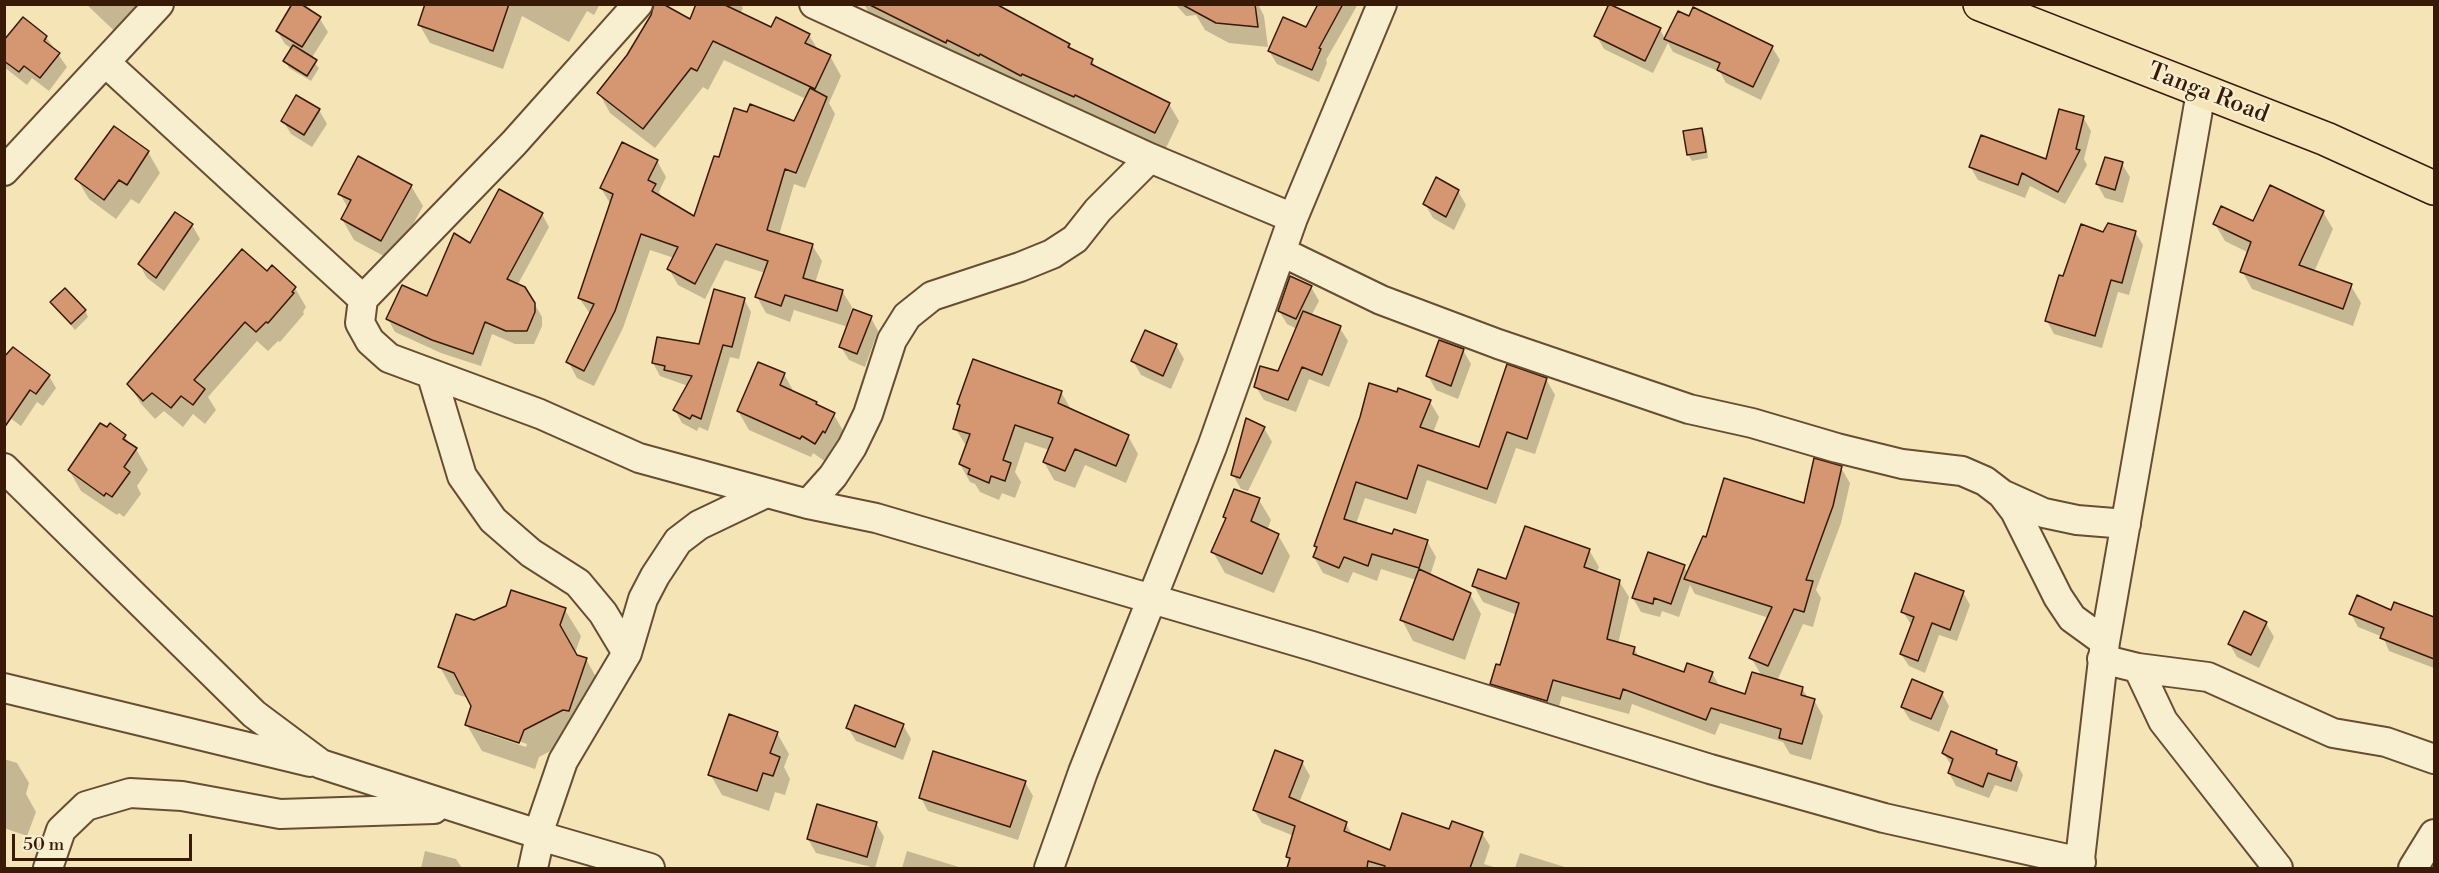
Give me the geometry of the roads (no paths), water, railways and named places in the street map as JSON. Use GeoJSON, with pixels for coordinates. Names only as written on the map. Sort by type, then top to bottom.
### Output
{"type":"FeatureCollection","features":[{"type":"Feature","properties":{"kind":"highway","name":"Tanga Road"},"geometry":{"type":"LineString","coordinates":[[1980,4],[2325,139],[2434,188]]}},
{"type":"Feature","properties":{"kind":"street"},"geometry":{"type":"LineString","coordinates":[[4,171],[159,4]]}},
{"type":"Feature","properties":{"kind":"street"},"geometry":{"type":"LineString","coordinates":[[638,4],[514,143],[363,299],[360,322],[370,341],[389,358],[432,376],[540,414],[639,458],[808,504],[876,518],[1312,646],[1710,769],[1873,815],[2080,865],[2104,650],[2201,92]]}},
{"type":"Feature","properties":{"kind":"street"},"geometry":{"type":"LineString","coordinates":[[814,4],[1150,158],[1293,218]]}},
{"type":"Feature","properties":{"kind":"street"},"geometry":{"type":"LineString","coordinates":[[1049,868],[1090,756],[1212,447],[1293,218],[1382,4]]}},
{"type":"Feature","properties":{"kind":"street"},"geometry":{"type":"LineString","coordinates":[[105,62],[363,299]]}},
{"type":"Feature","properties":{"kind":"street"},"geometry":{"type":"LineString","coordinates":[[808,504],[833,476],[852,447],[868,414],[892,340],[907,316],[932,296],[1052,254],[1075,239],[1098,210],[1150,158]]}},
{"type":"Feature","properties":{"kind":"street"},"geometry":{"type":"LineString","coordinates":[[1282,252],[1381,300],[1498,344],[1678,405],[1902,464],[1962,471],[1984,481],[2002,494],[2044,513],[2077,520],[2126,524]]}},
{"type":"Feature","properties":{"kind":"street"},"geometry":{"type":"LineString","coordinates":[[432,376],[462,476],[493,520],[531,553],[578,583],[603,613],[627,653]]}},
{"type":"Feature","properties":{"kind":"street"},"geometry":{"type":"LineString","coordinates":[[4,468],[254,714],[321,764]]}},
{"type":"Feature","properties":{"kind":"street"},"geometry":{"type":"LineString","coordinates":[[533,868],[539,835],[563,761],[627,653],[644,599],[655,576],[678,541],[699,525],[766,493]]}},
{"type":"Feature","properties":{"kind":"street"},"geometry":{"type":"LineString","coordinates":[[2002,494],[2015,510],[2058,597],[2072,618],[2104,650],[2138,668],[2208,677],[2333,733],[2386,742],[2434,759]]}},
{"type":"Feature","properties":{"kind":"street"},"geometry":{"type":"LineString","coordinates":[[2138,668],[2163,721],[2278,868]]}},
{"type":"Feature","properties":{"kind":"street"},"geometry":{"type":"LineString","coordinates":[[4,688],[321,764],[539,835],[650,868]]}},
{"type":"Feature","properties":{"kind":"street"},"geometry":{"type":"LineString","coordinates":[[48,868],[61,830],[86,806],[130,793],[182,796],[280,814],[454,808]]}},
{"type":"Feature","properties":{"kind":"street"},"geometry":{"type":"LineString","coordinates":[[2413,868],[2434,834]]}}]}
